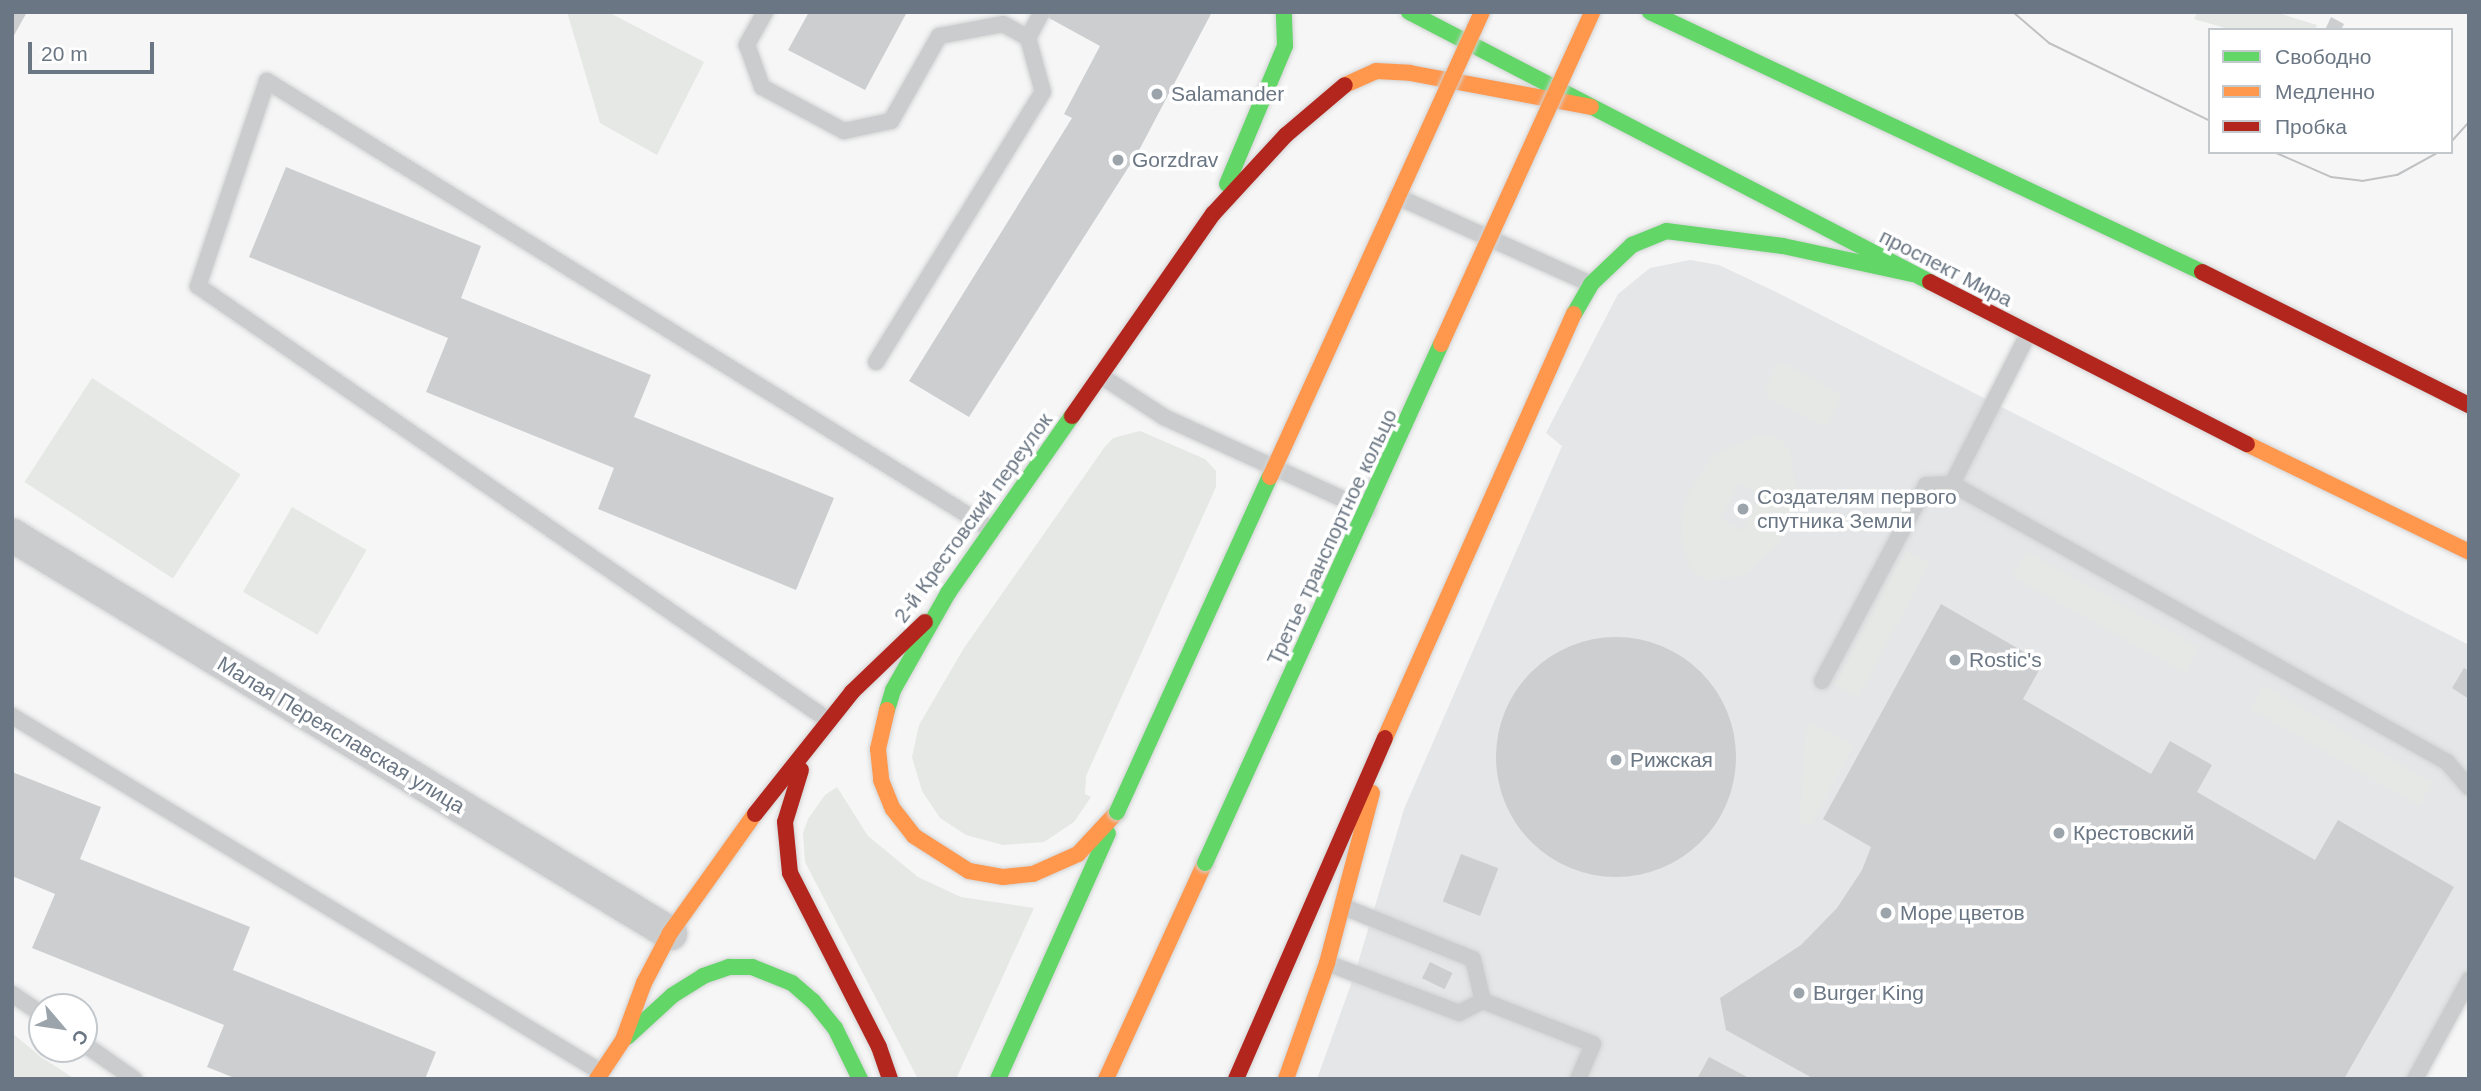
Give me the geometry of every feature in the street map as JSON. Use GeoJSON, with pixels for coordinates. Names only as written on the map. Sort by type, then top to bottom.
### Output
{"type":"FeatureCollection","features":[{"type":"Feature","properties":{"kind":"main road","name":"2-й Крестовский переулок"},"geometry":{"type":"LineString","coordinates":[[1213,214],[1279,64],[1285,46],[1284,12]]}},
{"type":"Feature","properties":{"kind":"main road","name":"проспект Мира"},"geometry":{"type":"LineString","coordinates":[[1409,12],[2028,334],[2469,552]]}},
{"type":"Feature","properties":{"kind":"main road"},"geometry":{"type":"LineString","coordinates":[[998,1079],[1482,12]]}},
{"type":"Feature","properties":{"kind":"main road","name":"Третье транспортное кольцо"},"geometry":{"type":"LineString","coordinates":[[1107,1079],[1592,12]]}},
{"type":"Feature","properties":{"kind":"main road"},"geometry":{"type":"LineString","coordinates":[[1650,12],[2254,296],[2466,403]]}},
{"type":"Feature","properties":{"kind":"main road","name":"2-й Крестовский переулок"},"geometry":{"type":"LineString","coordinates":[[599,1075],[623,1040],[644,983],[670,933],[828,720],[863,680],[913,637],[948,593],[1213,214],[1320,104],[1352,79],[1376,71],[1591,107]]}},
{"type":"Feature","properties":{"kind":"main road"},"geometry":{"type":"LineString","coordinates":[[1236,1079],[1558,343],[1591,284],[1632,245],[1667,231],[1783,246],[1912,274]]}},
{"type":"Feature","properties":{"kind":"main road"},"geometry":{"type":"LineString","coordinates":[[948,593],[893,690],[883,722],[878,749],[881,780],[893,809],[914,836],[942,858],[970,871],[1003,877],[1033,874],[1078,855],[1117,812]]}},
{"type":"Feature","properties":{"kind":"main road"},"geometry":{"type":"LineString","coordinates":[[1286,1079],[1344,907],[1385,737]]}},
{"type":"Feature","properties":{"kind":"main road"},"geometry":{"type":"LineString","coordinates":[[814,739],[785,822],[788,861],[890,1079]]}},
{"type":"Feature","properties":{"kind":"main road"},"geometry":{"type":"LineString","coordinates":[[623,1040],[673,995],[703,976],[729,968],[752,967],[792,983],[813,1001],[835,1028],[860,1079]]}},
{"type":"Feature","properties":{"kind":"street","name":"Малая Переяславская улица"},"geometry":{"type":"LineString","coordinates":[[12,535],[670,933]]}},
{"type":"Feature","properties":{"kind":"lane"},"geometry":{"type":"LineString","coordinates":[[765,12],[747,45],[762,87],[844,131],[891,121],[939,36],[1003,24],[1028,38],[1044,92],[876,362]]}},
{"type":"Feature","properties":{"kind":"lane"},"geometry":{"type":"LineString","coordinates":[[1028,38],[1041,14]]}},
{"type":"Feature","properties":{"kind":"lane"},"geometry":{"type":"LineString","coordinates":[[828,720],[198,286],[267,81],[992,530]]}},
{"type":"Feature","properties":{"kind":"lane"},"geometry":{"type":"LineString","coordinates":[[1265,463],[1389,193],[1591,284]]}},
{"type":"Feature","properties":{"kind":"lane"},"geometry":{"type":"LineString","coordinates":[[1101,376],[1150,410],[1381,516],[1505,246]]}},
{"type":"Feature","properties":{"kind":"lane"},"geometry":{"type":"LineString","coordinates":[[1952,484],[2028,334]]}},
{"type":"Feature","properties":{"kind":"lane"},"geometry":{"type":"LineString","coordinates":[[1822,681],[1926,485],[1952,484],[2447,762],[2469,787]]}},
{"type":"Feature","properties":{"kind":"lane"},"geometry":{"type":"LineString","coordinates":[[12,716],[599,1075]]}},
{"type":"Feature","properties":{"kind":"lane"},"geometry":{"type":"LineString","coordinates":[[1344,907],[1473,958],[1483,1001]]}},
{"type":"Feature","properties":{"kind":"lane"},"geometry":{"type":"LineString","coordinates":[[1327,963],[1458,1013],[1483,1001],[1592,1044],[1578,1079]]}},
{"type":"Feature","properties":{"kind":"lane"},"geometry":{"type":"LineString","coordinates":[[2415,1079],[2469,980]]}},
{"type":"Feature","properties":{"kind":"lane"},"geometry":{"type":"LineString","coordinates":[[12,994],[28,1005]]}},
{"type":"Feature","properties":{"kind":"lane"},"geometry":{"type":"LineString","coordinates":[[98,1054],[134,1079]]}},
{"type":"Feature","properties":{"kind":"shaded area"},"geometry":{"type":"Polygon","coordinates":[[[567,12],[608,12],[704,62],[657,155],[600,123],[567,12]]]}},
{"type":"Feature","properties":{"kind":"shaded area"},"geometry":{"type":"Polygon","coordinates":[[[2198,12],[2275,12],[2317,25],[2316,28],[2225,28],[2194,19],[2198,12]]]}},
{"type":"Feature","properties":{"kind":"shaded area"},"geometry":{"type":"Polygon","coordinates":[[[1690,260],[1719,265],[1774,291],[2469,645],[2469,975],[2409,1079],[1317,1079],[1355,973],[1404,809],[1562,446],[1546,433],[1618,294],[1650,268],[1690,260]]]}},
{"type":"Feature","properties":{"kind":"shaded area"},"geometry":{"type":"Polygon","coordinates":[[[1785,364],[1842,395],[1826,426],[1768,397],[1766,387],[1778,365],[1785,364]]]}},
{"type":"Feature","properties":{"kind":"shaded area"},"geometry":{"type":"Polygon","coordinates":[[[92,378],[240,474],[173,578],[24,482],[92,378]]]}},
{"type":"Feature","properties":{"kind":"shaded area"},"geometry":{"type":"Polygon","coordinates":[[[1140,431],[1205,459],[1216,471],[1216,487],[1086,776],[1085,794],[1091,797],[1074,822],[1044,842],[1003,845],[966,835],[940,818],[922,791],[912,757],[919,725],[964,648],[1104,448],[1113,438],[1140,431]]]}},
{"type":"Feature","properties":{"kind":"shaded area"},"geometry":{"type":"Polygon","coordinates":[[[1759,435],[1778,438],[1790,451],[1797,498],[1791,520],[1780,542],[1741,577],[1703,579],[1690,567],[1683,542],[1681,518],[1689,492],[1714,455],[1759,435]],[[1739,483],[1720,519],[1742,531],[1762,494],[1739,483]]]}},
{"type":"Feature","properties":{"kind":"shaded area"},"geometry":{"type":"Polygon","coordinates":[[[292,507],[366,550],[317,635],[243,592],[292,507]]]}},
{"type":"Feature","properties":{"kind":"shaded area"},"geometry":{"type":"Polygon","coordinates":[[[1906,551],[1929,563],[1858,697],[1835,684],[1906,551]]]}},
{"type":"Feature","properties":{"kind":"shaded area"},"geometry":{"type":"Polygon","coordinates":[[[2026,552],[2198,648],[2185,672],[2012,576],[2026,552]]]}},
{"type":"Feature","properties":{"kind":"shaded area"},"geometry":{"type":"Polygon","coordinates":[[[2264,686],[2432,783],[2419,806],[2251,709],[2264,686]]]}},
{"type":"Feature","properties":{"kind":"shaded area"},"geometry":{"type":"Polygon","coordinates":[[[1811,723],[1853,745],[1810,826],[1800,821],[1806,733],[1811,723]]]}},
{"type":"Feature","properties":{"kind":"shaded area"},"geometry":{"type":"Polygon","coordinates":[[[837,787],[868,836],[918,877],[961,897],[1034,908],[956,1079],[918,1079],[805,862],[803,833],[808,819],[825,795],[837,787]]]}},
{"type":"Feature","properties":{"kind":"shaded area"},"geometry":{"type":"Polygon","coordinates":[[[12,1033],[28,1046],[28,1063],[50,1063],[75,1079],[12,1079],[12,1033]]]}},
{"type":"Feature","properties":{"kind":"building"},"geometry":{"type":"Polygon","coordinates":[[[12,12],[27,12],[12,39],[12,12]]]}},
{"type":"Feature","properties":{"kind":"building"},"geometry":{"type":"Polygon","coordinates":[[[809,12],[907,12],[865,90],[788,50],[809,12]]]}},
{"type":"Feature","properties":{"kind":"building"},"geometry":{"type":"Polygon","coordinates":[[[1038,12],[1212,12],[1137,154],[969,417],[909,381],[1072,118],[1064,114],[1100,46],[1038,12]]]}},
{"type":"Feature","properties":{"kind":"building"},"geometry":{"type":"Polygon","coordinates":[[[2331,17],[2344,24],[2342,28],[2326,28],[2331,17]]]}},
{"type":"Feature","properties":{"kind":"building"},"geometry":{"type":"Polygon","coordinates":[[[286,167],[481,246],[461,298],[651,375],[634,417],[834,498],[796,590],[598,509],[614,468],[426,392],[448,338],[249,257],[286,167]]]}},
{"type":"Feature","properties":{"kind":"building","name":"Крестовский"},"geometry":{"type":"Polygon","coordinates":[[[1941,604],[2043,663],[2023,699],[2151,774],[2170,741],[2212,765],[2197,792],[2315,860],[2338,820],[2454,887],[2344,1079],[1814,1079],[1726,1030],[1720,998],[1801,945],[1837,908],[1862,870],[1871,847],[1823,819],[1941,604]]]}},
{"type":"Feature","properties":{"kind":"building","name":"Рижская"},"geometry":{"type":"Polygon","coordinates":[[[1616,637],[1662,647],[1701,672],[1726,711],[1736,757],[1726,803],[1701,842],[1662,867],[1616,877],[1570,867],[1531,842],[1506,803],[1496,757],[1506,711],[1531,672],[1570,647],[1616,637]]]}},
{"type":"Feature","properties":{"kind":"building"},"geometry":{"type":"Polygon","coordinates":[[[2464,668],[2469,671],[2469,699],[2452,688],[2464,668]]]}},
{"type":"Feature","properties":{"kind":"building"},"geometry":{"type":"Polygon","coordinates":[[[12,772],[101,807],[80,859],[250,927],[233,970],[436,1052],[425,1079],[237,1079],[207,1067],[224,1025],[32,948],[55,894],[12,876],[12,772]]]}},
{"type":"Feature","properties":{"kind":"building"},"geometry":{"type":"Polygon","coordinates":[[[1461,854],[1498,868],[1480,916],[1443,902],[1461,854]]]}},
{"type":"Feature","properties":{"kind":"building"},"geometry":{"type":"Polygon","coordinates":[[[1430,962],[1452,973],[1445,989],[1422,978],[1430,962]]]}},
{"type":"Feature","properties":{"kind":"building"},"geometry":{"type":"Polygon","coordinates":[[[1709,1057],[1751,1079],[1697,1079],[1709,1057]]]}},
{"type":"Feature","properties":{"kind":"tram line"},"geometry":{"type":"LineString","coordinates":[[2013,12],[2049,43],[2208,120]]}},
{"type":"Feature","properties":{"kind":"tram line"},"geometry":{"type":"LineString","coordinates":[[2453,140],[2469,122]]}},
{"type":"Feature","properties":{"kind":"tram line"},"geometry":{"type":"LineString","coordinates":[[2279,154],[2331,177],[2362,181],[2397,175],[2435,154]]}},
{"type":"Feature","properties":{"kind":"traffic: fast"},"geometry":{"type":"LineString","coordinates":[[1227,184],[1285,46],[1284,12]]}},
{"type":"Feature","properties":{"kind":"traffic: fast"},"geometry":{"type":"LineString","coordinates":[[1409,12],[1930,282]]}},
{"type":"Feature","properties":{"kind":"traffic: fast"},"geometry":{"type":"LineString","coordinates":[[1650,12],[2202,272]]}},
{"type":"Feature","properties":{"kind":"traffic: fast"},"geometry":{"type":"LineString","coordinates":[[1574,314],[1591,284],[1632,245],[1666,231],[1783,246],[1912,274]]}},
{"type":"Feature","properties":{"kind":"traffic: fast"},"geometry":{"type":"LineString","coordinates":[[1205,863],[1441,344]]}},
{"type":"Feature","properties":{"kind":"traffic: fast"},"geometry":{"type":"LineString","coordinates":[[887,710],[893,690],[948,593],[1072,416]]}},
{"type":"Feature","properties":{"kind":"traffic: fast"},"geometry":{"type":"LineString","coordinates":[[1117,812],[1270,477]]}},
{"type":"Feature","properties":{"kind":"traffic: fast"},"geometry":{"type":"LineString","coordinates":[[998,1079],[1108,833]]}},
{"type":"Feature","properties":{"kind":"traffic: fast"},"geometry":{"type":"LineString","coordinates":[[627,1037],[673,995],[703,976],[729,967],[752,967],[792,983],[813,1001],[835,1028],[860,1079]]}},
{"type":"Feature","properties":{"kind":"traffic: slow"},"geometry":{"type":"LineString","coordinates":[[1270,477],[1482,12]]}},
{"type":"Feature","properties":{"kind":"traffic: slow"},"geometry":{"type":"LineString","coordinates":[[1441,344],[1592,12]]}},
{"type":"Feature","properties":{"kind":"traffic: slow"},"geometry":{"type":"LineString","coordinates":[[1345,85],[1376,71],[1410,73],[1591,107]]}},
{"type":"Feature","properties":{"kind":"traffic: slow"},"geometry":{"type":"LineString","coordinates":[[1385,738],[1574,314]]}},
{"type":"Feature","properties":{"kind":"traffic: slow"},"geometry":{"type":"LineString","coordinates":[[2247,444],[2469,552]]}},
{"type":"Feature","properties":{"kind":"traffic: slow"},"geometry":{"type":"LineString","coordinates":[[887,710],[878,749],[881,780],[893,809],[914,836],[969,871],[1003,877],[1033,874],[1078,854],[1117,812]]}},
{"type":"Feature","properties":{"kind":"traffic: slow"},"geometry":{"type":"LineString","coordinates":[[1286,1079],[1327,963],[1372,793]]}},
{"type":"Feature","properties":{"kind":"traffic: slow"},"geometry":{"type":"LineString","coordinates":[[597,1079],[623,1040],[644,983],[670,933],[755,814]]}},
{"type":"Feature","properties":{"kind":"traffic: slow"},"geometry":{"type":"LineString","coordinates":[[1106,1079],[1205,863]]}},
{"type":"Feature","properties":{"kind":"traffic: jam"},"geometry":{"type":"LineString","coordinates":[[1072,416],[1213,214],[1286,135],[1345,85]]}},
{"type":"Feature","properties":{"kind":"traffic: jam"},"geometry":{"type":"LineString","coordinates":[[2202,272],[2469,405]]}},
{"type":"Feature","properties":{"kind":"traffic: jam"},"geometry":{"type":"LineString","coordinates":[[1930,282],[2247,444]]}},
{"type":"Feature","properties":{"kind":"traffic: jam"},"geometry":{"type":"LineString","coordinates":[[755,814],[852,692],[925,622]]}},
{"type":"Feature","properties":{"kind":"traffic: jam"},"geometry":{"type":"LineString","coordinates":[[1236,1079],[1385,738]]}},
{"type":"Feature","properties":{"kind":"traffic: jam"},"geometry":{"type":"LineString","coordinates":[[801,770],[785,822],[790,873],[879,1047],[890,1079]]}},
{"type":"Feature","properties":{"kind":"place","name":"Salamander"},"geometry":{"type":"Point","coordinates":[1157,94]}},
{"type":"Feature","properties":{"kind":"place","name":"Gorzdrav"},"geometry":{"type":"Point","coordinates":[1118,160]}},
{"type":"Feature","properties":{"kind":"place","name":"Создателям первого спутника Земли"},"geometry":{"type":"Point","coordinates":[1743,509]}},
{"type":"Feature","properties":{"kind":"place","name":"Rostic's"},"geometry":{"type":"Point","coordinates":[1955,660]}},
{"type":"Feature","properties":{"kind":"place","name":"Рижская"},"geometry":{"type":"Point","coordinates":[1616,760]}},
{"type":"Feature","properties":{"kind":"place","name":"Крестовский"},"geometry":{"type":"Point","coordinates":[2059,833]}},
{"type":"Feature","properties":{"kind":"place","name":"Море цветов"},"geometry":{"type":"Point","coordinates":[1886,913]}},
{"type":"Feature","properties":{"kind":"place","name":"Burger King"},"geometry":{"type":"Point","coordinates":[1799,993]}}]}
